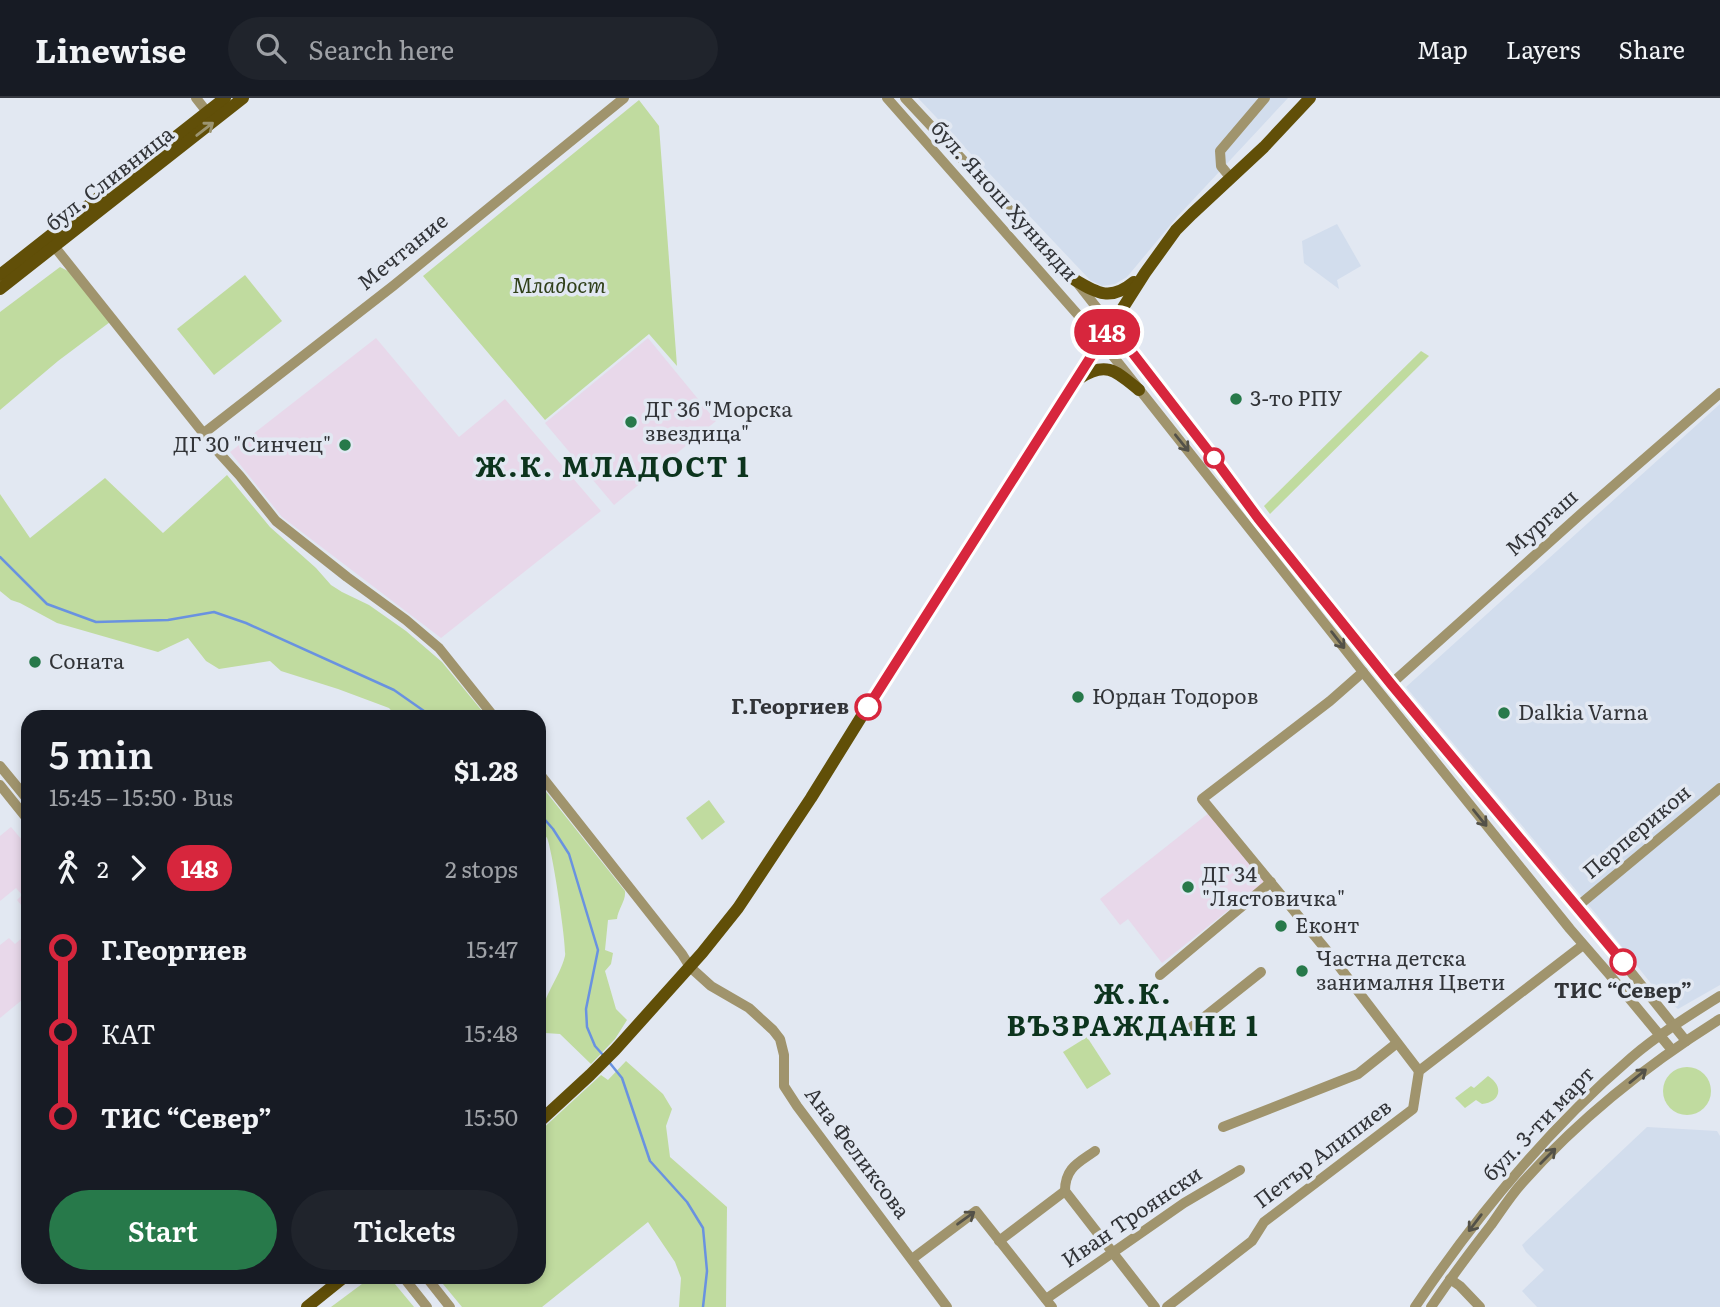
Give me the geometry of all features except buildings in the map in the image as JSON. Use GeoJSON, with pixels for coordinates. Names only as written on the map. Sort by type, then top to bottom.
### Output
{"type":"FeatureCollection","features":[{"type":"Feature","properties":{"kind":"main road","name":"бул. Сливница"},"geometry":{"type":"LineString","coordinates":[[0,289],[51,242],[225,98]]}},
{"type":"Feature","properties":{"kind":"main road","name":"бул. Сливница"},"geometry":{"type":"LineString","coordinates":[[0,275],[51,242],[243,98]]}},
{"type":"Feature","properties":{"kind":"main road"},"geometry":{"type":"LineString","coordinates":[[546,1116],[615,1050],[690,967],[738,908],[772,859],[1145,273],[1176,230],[1286,126],[1311,98]]}},
{"type":"Feature","properties":{"kind":"main road"},"geometry":{"type":"LineString","coordinates":[[1075,280],[1092,291],[1113,294],[1123,291],[1145,273]]}},
{"type":"Feature","properties":{"kind":"main road"},"geometry":{"type":"LineString","coordinates":[[1077,380],[1090,371],[1107,368],[1139,390]]}},
{"type":"Feature","properties":{"kind":"main road"},"geometry":{"type":"LineString","coordinates":[[307,1307],[336,1284]]}},
{"type":"Feature","properties":{"kind":"street"},"geometry":{"type":"LineString","coordinates":[[196,98],[207,112]]}},
{"type":"Feature","properties":{"kind":"street","name":"бул. Янош Хунияди"},"geometry":{"type":"LineString","coordinates":[[887,98],[1101,341],[1363,672],[1583,945],[1672,1050]]}},
{"type":"Feature","properties":{"kind":"street","name":"бул. Янош Хунияди"},"geometry":{"type":"LineString","coordinates":[[905,98],[1075,280],[1258,518],[1391,684],[1578,906],[1686,1041]]}},
{"type":"Feature","properties":{"kind":"street"},"geometry":{"type":"LineString","coordinates":[[1230,177],[1221,166],[1220,151],[1265,98]]}},
{"type":"Feature","properties":{"kind":"street","name":"Мечтание"},"geometry":{"type":"LineString","coordinates":[[204,433],[409,273],[620,99]]}},
{"type":"Feature","properties":{"kind":"street"},"geometry":{"type":"LineString","coordinates":[[51,242],[276,521],[439,648],[489,710]]}},
{"type":"Feature","properties":{"kind":"street","name":"Мургаш"},"geometry":{"type":"LineString","coordinates":[[1391,684],[1720,393]]}},
{"type":"Feature","properties":{"kind":"street"},"geometry":{"type":"LineString","coordinates":[[1363,672],[1330,701],[1202,799],[1328,951],[1419,1071],[1583,945]]}},
{"type":"Feature","properties":{"kind":"street"},"geometry":{"type":"LineString","coordinates":[[1,770],[21,792]]}},
{"type":"Feature","properties":{"kind":"street","name":"Ана Феликсова"},"geometry":{"type":"LineString","coordinates":[[546,783],[690,967],[711,986],[749,1008],[780,1039],[784,1055],[784,1086],[947,1307]]}},
{"type":"Feature","properties":{"kind":"street"},"geometry":{"type":"LineString","coordinates":[[0,785],[21,811]]}},
{"type":"Feature","properties":{"kind":"street","name":"Перперикон"},"geometry":{"type":"LineString","coordinates":[[1578,906],[1720,788]]}},
{"type":"Feature","properties":{"kind":"street"},"geometry":{"type":"LineString","coordinates":[[1160,975],[1271,882]]}},
{"type":"Feature","properties":{"kind":"street"},"geometry":{"type":"LineString","coordinates":[[1183,1034],[1261,972]]}},
{"type":"Feature","properties":{"kind":"street","name":"бул. 3-ти март"},"geometry":{"type":"LineString","coordinates":[[1415,1307],[1443,1265],[1510,1180],[1584,1101],[1632,1056],[1720,996]]}},
{"type":"Feature","properties":{"kind":"street","name":"бул. 3-ти март"},"geometry":{"type":"LineString","coordinates":[[1431,1307],[1521,1184],[1541,1163],[1591,1115],[1672,1050],[1720,1019]]}},
{"type":"Feature","properties":{"kind":"street"},"geometry":{"type":"LineString","coordinates":[[1223,1127],[1358,1074],[1397,1043]]}},
{"type":"Feature","properties":{"kind":"street","name":"Петър Алипиев"},"geometry":{"type":"LineString","coordinates":[[1167,1307],[1252,1241],[1264,1222],[1413,1109],[1419,1071]]}},
{"type":"Feature","properties":{"kind":"street"},"geometry":{"type":"LineString","coordinates":[[1095,1151],[1069,1170],[1065,1191],[1155,1307]]}},
{"type":"Feature","properties":{"kind":"street","name":"Иван Троянски"},"geometry":{"type":"LineString","coordinates":[[1049,1303],[1114,1252],[1184,1203],[1240,1170]]}},
{"type":"Feature","properties":{"kind":"street"},"geometry":{"type":"LineString","coordinates":[[999,1241],[1065,1191]]}},
{"type":"Feature","properties":{"kind":"street"},"geometry":{"type":"LineString","coordinates":[[912,1259],[976,1211],[1049,1303]]}},
{"type":"Feature","properties":{"kind":"street"},"geometry":{"type":"LineString","coordinates":[[1450,1279],[1480,1307]]}},
{"type":"Feature","properties":{"kind":"street"},"geometry":{"type":"LineString","coordinates":[[409,1284],[427,1307]]}},
{"type":"Feature","properties":{"kind":"street"},"geometry":{"type":"LineString","coordinates":[[432,1284],[450,1307]]}},
{"type":"Feature","properties":{"kind":"shaded area"},"geometry":{"type":"Polygon","coordinates":[[[918,98],[1288,98],[1177,217],[1127,277],[1115,284],[1102,286],[1090,280],[918,98]]]}},
{"type":"Feature","properties":{"kind":"shaded area"},"geometry":{"type":"Polygon","coordinates":[[[1337,224],[1361,266],[1337,280],[1339,289],[1304,263],[1302,241],[1337,224]]]}},
{"type":"Feature","properties":{"kind":"shaded area"},"geometry":{"type":"Polygon","coordinates":[[[376,338],[459,437],[505,399],[601,511],[441,638],[282,517],[230,452],[376,338]]]}},
{"type":"Feature","properties":{"kind":"shaded area","name":"ДГ 36 \"Морска звездица\""},"geometry":{"type":"Polygon","coordinates":[[[648,338],[716,421],[614,505],[545,423],[648,338]]]}},
{"type":"Feature","properties":{"kind":"shaded area"},"geometry":{"type":"Polygon","coordinates":[[[1720,404],[1720,985],[1678,1009],[1660,995],[1596,914],[1406,687],[1720,404]]]}},
{"type":"Feature","properties":{"kind":"shaded area"},"geometry":{"type":"Polygon","coordinates":[[[1210,812],[1265,881],[1162,963],[1128,919],[1120,925],[1100,899],[1210,812]]]}},
{"type":"Feature","properties":{"kind":"shaded area"},"geometry":{"type":"Polygon","coordinates":[[[11,827],[21,839],[21,894],[16,888],[0,901],[0,836],[11,827]]]}},
{"type":"Feature","properties":{"kind":"shaded area"},"geometry":{"type":"Polygon","coordinates":[[[9,938],[15,944],[21,939],[21,1001],[0,1018],[0,945],[9,938]]]}},
{"type":"Feature","properties":{"kind":"shaded area"},"geometry":{"type":"Polygon","coordinates":[[[1647,1127],[1717,1131],[1720,1136],[1720,1307],[1537,1307],[1522,1291],[1544,1270],[1522,1245],[1647,1127]]]}},
{"type":"Feature","properties":{"kind":"green space","name":"Младост"},"geometry":{"type":"Polygon","coordinates":[[[639,100],[659,126],[677,366],[649,334],[545,420],[423,276],[639,100]]]}},
{"type":"Feature","properties":{"kind":"green space"},"geometry":{"type":"Polygon","coordinates":[[[60,267],[70,272],[110,322],[0,410],[0,312],[60,267]]]}},
{"type":"Feature","properties":{"kind":"green space"},"geometry":{"type":"Polygon","coordinates":[[[245,275],[282,321],[214,375],[177,329],[245,275]]]}},
{"type":"Feature","properties":{"kind":"green space"},"geometry":{"type":"Polygon","coordinates":[[[1421,351],[1429,356],[1270,514],[1264,506],[1421,351]]]}},
{"type":"Feature","properties":{"kind":"green space"},"geometry":{"type":"Polygon","coordinates":[[[227,475],[270,527],[331,585],[369,605],[406,631],[442,662],[481,710],[391,710],[338,689],[281,671],[270,661],[219,669],[206,661],[188,638],[158,652],[57,623],[11,600],[0,591],[0,494],[30,538],[105,478],[163,533],[227,475]]]}},
{"type":"Feature","properties":{"kind":"green space"},"geometry":{"type":"Polygon","coordinates":[[[546,792],[625,891],[617,919],[608,920],[605,950],[613,953],[611,964],[605,971],[616,1009],[627,1020],[615,1039],[591,1064],[560,1034],[546,1033],[546,1000],[565,956],[559,897],[547,838],[546,792]]]}},
{"type":"Feature","properties":{"kind":"green space"},"geometry":{"type":"Polygon","coordinates":[[[709,800],[725,822],[702,840],[686,818],[709,800]]]}},
{"type":"Feature","properties":{"kind":"green space"},"geometry":{"type":"Polygon","coordinates":[[[1087,1037],[1111,1074],[1087,1089],[1063,1052],[1087,1037]]]}},
{"type":"Feature","properties":{"kind":"green space"},"geometry":{"type":"Polygon","coordinates":[[[626,1061],[663,1094],[672,1109],[666,1126],[670,1157],[727,1207],[726,1307],[679,1307],[681,1278],[675,1262],[648,1222],[542,1307],[462,1307],[443,1284],[546,1284],[546,1126],[601,1075],[608,1080],[626,1061]]]}},
{"type":"Feature","properties":{"kind":"green space"},"geometry":{"type":"Polygon","coordinates":[[[1687,1067],[1704,1074],[1711,1091],[1704,1108],[1687,1115],[1670,1108],[1663,1091],[1670,1074],[1687,1067]]]}},
{"type":"Feature","properties":{"kind":"green space"},"geometry":{"type":"Polygon","coordinates":[[[1488,1076],[1498,1089],[1493,1100],[1482,1104],[1476,1100],[1465,1108],[1455,1098],[1471,1086],[1474,1088],[1488,1076]]]}},
{"type":"Feature","properties":{"kind":"green space"},"geometry":{"type":"Polygon","coordinates":[[[362,1284],[395,1284],[414,1307],[331,1307],[362,1284]]]}},
{"type":"Feature","properties":{"kind":"waterway"},"geometry":{"type":"LineString","coordinates":[[0,557],[47,604],[96,622],[168,620],[214,612],[246,623],[394,690],[423,710]]}},
{"type":"Feature","properties":{"kind":"waterway"},"geometry":{"type":"LineString","coordinates":[[546,821],[569,854],[598,950],[586,1009],[587,1027],[595,1046],[603,1055]]}},
{"type":"Feature","properties":{"kind":"waterway"},"geometry":{"type":"LineString","coordinates":[[609,1062],[622,1078],[650,1161],[687,1202],[703,1228],[707,1271],[703,1307]]}},
{"type":"Feature","properties":{"kind":"bus line","name":"148"},"geometry":{"type":"LineString","coordinates":[[868,707],[1111,325],[1258,518],[1391,684],[1623,962]]}},
{"type":"Feature","properties":{"kind":"place","name":"3-то РПУ"},"geometry":{"type":"Point","coordinates":[1236,399]}},
{"type":"Feature","properties":{"kind":"place","name":"ДГ 36 \"Морска звездица\""},"geometry":{"type":"Point","coordinates":[631,422]}},
{"type":"Feature","properties":{"kind":"place","name":"ДГ 30 \"Синчец\""},"geometry":{"type":"Point","coordinates":[345,445]}},
{"type":"Feature","properties":{"kind":"place","name":"Соната"},"geometry":{"type":"Point","coordinates":[35,662]}},
{"type":"Feature","properties":{"kind":"place","name":"Юрдан Тодоров"},"geometry":{"type":"Point","coordinates":[1078,697]}},
{"type":"Feature","properties":{"kind":"place","name":"Г.Георгиев"},"geometry":{"type":"Point","coordinates":[868,707]}},
{"type":"Feature","properties":{"kind":"place","name":"Dalkia Varna"},"geometry":{"type":"Point","coordinates":[1504,713]}},
{"type":"Feature","properties":{"kind":"place","name":"ДГ 34 \"Лястовичка\""},"geometry":{"type":"Point","coordinates":[1188,887]}},
{"type":"Feature","properties":{"kind":"place","name":"Еконт"},"geometry":{"type":"Point","coordinates":[1281,926]}},
{"type":"Feature","properties":{"kind":"place","name":"ТИС “Север”"},"geometry":{"type":"Point","coordinates":[1623,962]}},
{"type":"Feature","properties":{"kind":"place","name":"Частна детска занималня Цвети"},"geometry":{"type":"Point","coordinates":[1302,971]}},
{"type":"Feature","properties":{"kind":"district","name":"Ж.К. МЛАДОСТ 1"},"geometry":{"type":"Point","coordinates":[613,467]}},
{"type":"Feature","properties":{"kind":"district","name":"Ж.К. ВЪЗРАЖДАНЕ 1"},"geometry":{"type":"Point","coordinates":[1133,1010]}}]}
